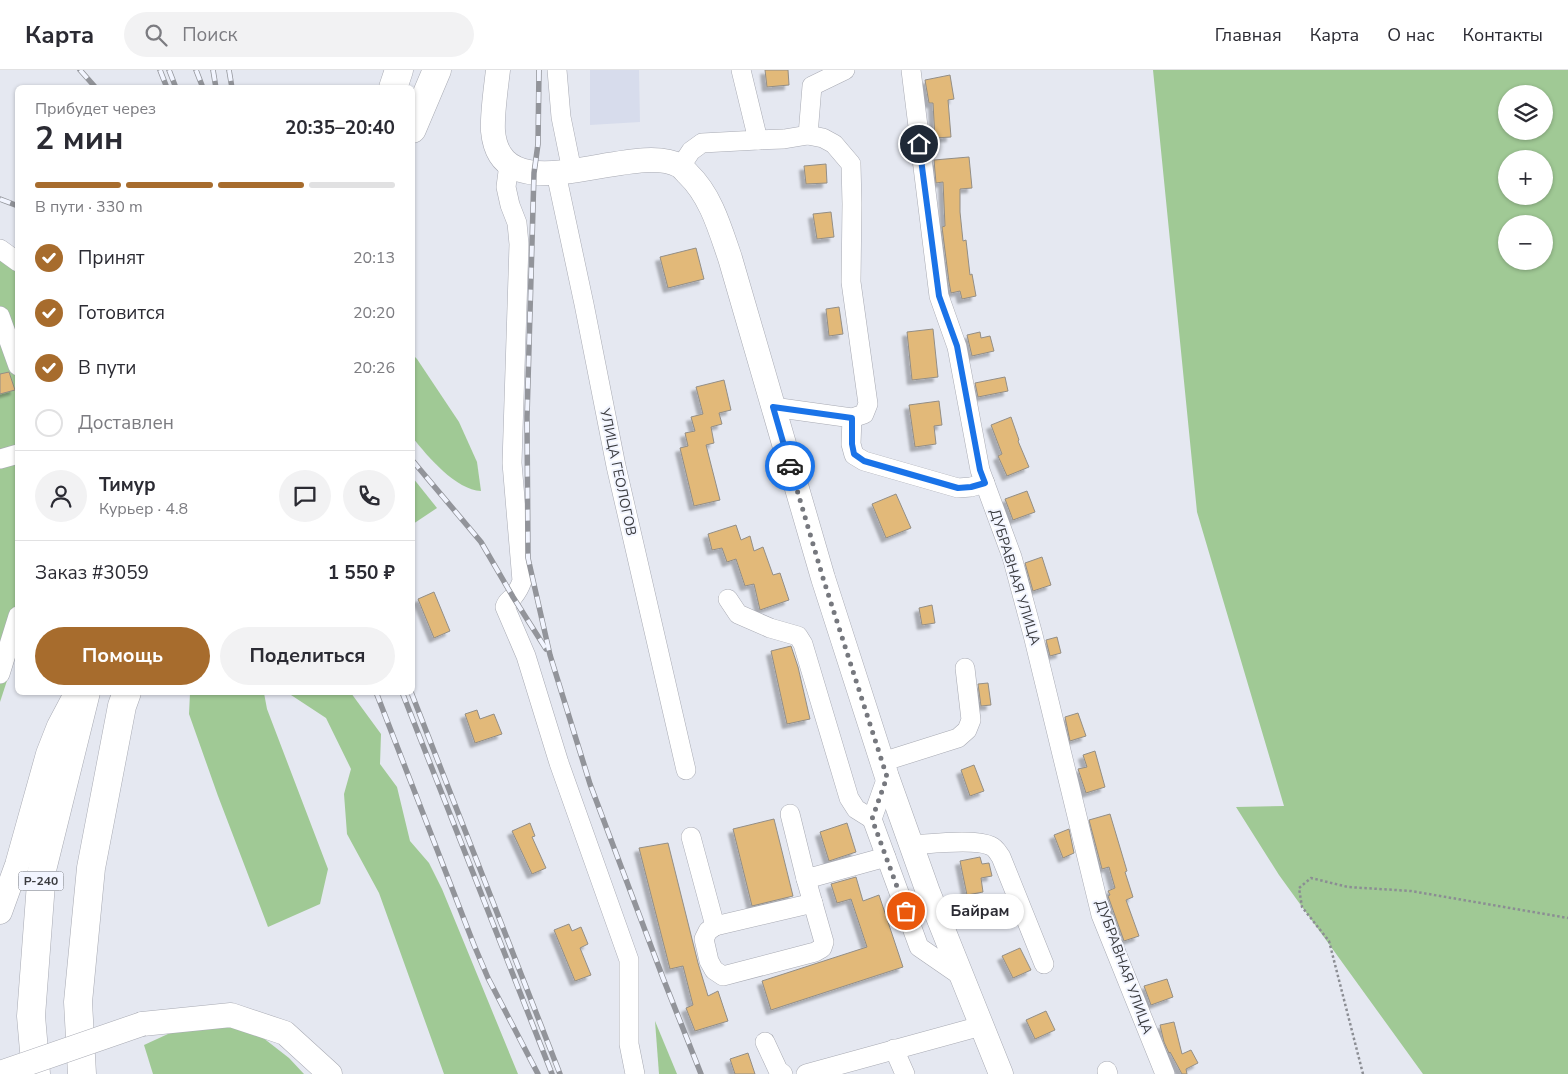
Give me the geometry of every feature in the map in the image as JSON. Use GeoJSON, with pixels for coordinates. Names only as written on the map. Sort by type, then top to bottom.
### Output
{"type":"FeatureCollection","features":[{"type":"Feature","properties":{"kind":"highway"},"geometry":{"type":"LineString","coordinates":[[394,85],[399,70]]}},
{"type":"Feature","properties":{"kind":"highway"},"geometry":{"type":"LineString","coordinates":[[415,122],[437,70]]}},
{"type":"Feature","properties":{"kind":"highway","name":"Р-240"},"geometry":{"type":"LineString","coordinates":[[36,1074],[32,1016],[42,870],[85,695]]}},
{"type":"Feature","properties":{"kind":"highway"},"geometry":{"type":"LineString","coordinates":[[82,1074],[78,1002],[91,868],[122,706],[127,695]]}},
{"type":"Feature","properties":{"kind":"main road"},"geometry":{"type":"LineString","coordinates":[[498,70],[493,130],[498,150],[509,164],[534,173],[564,172],[632,160],[657,159],[681,166],[700,186],[717,220],[730,258],[823,578],[885,770],[911,844],[1000,1074]]}},
{"type":"Feature","properties":{"kind":"main road"},"geometry":{"type":"LineString","coordinates":[[0,912],[17,865],[48,754],[59,726],[75,695]]}},
{"type":"Feature","properties":{"kind":"main road"},"geometry":{"type":"LineString","coordinates":[[0,1073],[142,1024],[231,1015],[285,1033],[330,1074]]}},
{"type":"Feature","properties":{"kind":"street","name":"УЛИЦА ГЕОЛОГОВ"},"geometry":{"type":"LineString","coordinates":[[557,70],[564,172],[584,304],[616,466],[686,770]]}},
{"type":"Feature","properties":{"kind":"street"},"geometry":{"type":"LineString","coordinates":[[741,70],[758,140]]}},
{"type":"Feature","properties":{"kind":"street"},"geometry":{"type":"LineString","coordinates":[[808,135],[813,78],[845,70]]}},
{"type":"Feature","properties":{"kind":"street","name":"ДУБРАВНАЯ УЛИЦА"},"geometry":{"type":"LineString","coordinates":[[911,70],[939,296],[957,346],[980,470],[1009,548],[1102,915],[1165,1074]]}},
{"type":"Feature","properties":{"kind":"street"},"geometry":{"type":"LineString","coordinates":[[681,166],[691,151],[702,144],[784,140],[808,135],[823,138],[834,144],[851,164],[851,282],[868,404],[864,414],[852,418],[773,407]]}},
{"type":"Feature","properties":{"kind":"street"},"geometry":{"type":"LineString","coordinates":[[509,164],[506,187],[517,223],[519,244],[512,463],[522,581],[519,589],[506,602],[504,607],[526,656],[559,764],[629,960],[629,1044],[635,1074]]}},
{"type":"Feature","properties":{"kind":"street"},"geometry":{"type":"LineString","coordinates":[[0,249],[15,260]]}},
{"type":"Feature","properties":{"kind":"street"},"geometry":{"type":"LineString","coordinates":[[0,316],[15,358]]}},
{"type":"Feature","properties":{"kind":"street"},"geometry":{"type":"LineString","coordinates":[[852,418],[854,454],[864,461],[958,488],[985,483]]}},
{"type":"Feature","properties":{"kind":"street"},"geometry":{"type":"LineString","coordinates":[[0,459],[15,455]]}},
{"type":"Feature","properties":{"kind":"street"},"geometry":{"type":"LineString","coordinates":[[728,600],[738,614],[770,628],[798,636],[803,644],[849,798],[856,809],[872,819]]}},
{"type":"Feature","properties":{"kind":"street"},"geometry":{"type":"LineString","coordinates":[[1,662],[15,624]]}},
{"type":"Feature","properties":{"kind":"street"},"geometry":{"type":"LineString","coordinates":[[961,976],[919,947],[872,819],[885,770],[958,738],[967,730],[971,720],[965,668]]}},
{"type":"Feature","properties":{"kind":"street"},"geometry":{"type":"LineString","coordinates":[[790,814],[824,942],[822,948],[815,952],[723,976],[714,970],[709,962],[704,939],[708,930],[715,926],[813,903]]}},
{"type":"Feature","properties":{"kind":"street"},"geometry":{"type":"LineString","coordinates":[[691,836],[715,926]]}},
{"type":"Feature","properties":{"kind":"street"},"geometry":{"type":"LineString","coordinates":[[911,844],[971,842],[989,845],[996,849],[1044,964]]}},
{"type":"Feature","properties":{"kind":"street"},"geometry":{"type":"LineString","coordinates":[[806,879],[886,857]]}},
{"type":"Feature","properties":{"kind":"street"},"geometry":{"type":"LineString","coordinates":[[806,1074],[844,1069],[894,1049],[981,1026]]}},
{"type":"Feature","properties":{"kind":"street"},"geometry":{"type":"LineString","coordinates":[[765,1042],[778,1070],[783,1074]]}},
{"type":"Feature","properties":{"kind":"street"},"geometry":{"type":"LineString","coordinates":[[894,1049],[904,1074]]}},
{"type":"Feature","properties":{"kind":"path"},"geometry":{"type":"LineString","coordinates":[[1363,1074],[1329,941],[1302,908],[1299,888],[1312,878],[1348,887],[1411,891],[1568,918]]}},
{"type":"Feature","properties":{"kind":"shaded area"},"geometry":{"type":"Polygon","coordinates":[[[590,70],[639,70],[640,122],[590,125],[590,70]]]}},
{"type":"Feature","properties":{"kind":"green space"},"geometry":{"type":"Polygon","coordinates":[[[1153,70],[1568,70],[1568,1074],[1423,1074],[1279,875],[1236,807],[1284,806],[1197,512],[1153,70]]]}},
{"type":"Feature","properties":{"kind":"green space"},"geometry":{"type":"Polygon","coordinates":[[[0,241],[15,253],[15,656],[0,702],[0,241]]]}},
{"type":"Feature","properties":{"kind":"green space"},"geometry":{"type":"Polygon","coordinates":[[[415,357],[459,422],[477,462],[481,491],[462,485],[452,479],[415,440],[415,357]]]}},
{"type":"Feature","properties":{"kind":"green space"},"geometry":{"type":"Polygon","coordinates":[[[415,480],[437,508],[415,523],[415,480]]]}},
{"type":"Feature","properties":{"kind":"green space"},"geometry":{"type":"Polygon","coordinates":[[[190,695],[264,695],[267,709],[328,869],[320,904],[268,927],[189,714],[190,695]]]}},
{"type":"Feature","properties":{"kind":"green space"},"geometry":{"type":"Polygon","coordinates":[[[291,695],[352,695],[381,734],[380,764],[397,787],[410,841],[429,863],[442,889],[518,1074],[444,1074],[379,893],[347,834],[344,794],[351,769],[326,718],[291,695]]]}},
{"type":"Feature","properties":{"kind":"green space"},"geometry":{"type":"Polygon","coordinates":[[[655,1021],[677,1074],[659,1074],[655,1021]]]}},
{"type":"Feature","properties":{"kind":"green space"},"geometry":{"type":"Polygon","coordinates":[[[224,1025],[262,1037],[289,1058],[304,1074],[153,1074],[144,1045],[181,1028],[224,1025]]]}},
{"type":"Feature","properties":{"kind":"building"},"geometry":{"type":"Polygon","coordinates":[[[765,70],[788,70],[789,85],[767,87],[765,70]]]}},
{"type":"Feature","properties":{"kind":"building"},"geometry":{"type":"Polygon","coordinates":[[[950,75],[954,99],[948,100],[951,137],[935,138],[933,103],[929,103],[925,80],[950,75]]]}},
{"type":"Feature","properties":{"kind":"building"},"geometry":{"type":"Polygon","coordinates":[[[969,157],[972,188],[960,189],[960,212],[963,241],[966,240],[970,275],[972,274],[976,296],[962,299],[960,291],[951,293],[942,227],[945,226],[943,182],[936,183],[934,160],[969,157]]]}},
{"type":"Feature","properties":{"kind":"building"},"geometry":{"type":"Polygon","coordinates":[[[826,164],[827,183],[806,184],[804,166],[826,164]]]}},
{"type":"Feature","properties":{"kind":"building"},"geometry":{"type":"Polygon","coordinates":[[[831,212],[834,237],[817,239],[813,214],[831,212]]]}},
{"type":"Feature","properties":{"kind":"building"},"geometry":{"type":"Polygon","coordinates":[[[696,248],[704,279],[668,288],[660,257],[696,248]]]}},
{"type":"Feature","properties":{"kind":"building"},"geometry":{"type":"Polygon","coordinates":[[[839,307],[843,334],[829,336],[826,309],[839,307]]]}},
{"type":"Feature","properties":{"kind":"building"},"geometry":{"type":"Polygon","coordinates":[[[933,329],[938,377],[912,380],[907,332],[933,329]]]}},
{"type":"Feature","properties":{"kind":"building"},"geometry":{"type":"Polygon","coordinates":[[[980,332],[981,338],[990,336],[994,351],[972,356],[967,335],[980,332]]]}},
{"type":"Feature","properties":{"kind":"building"},"geometry":{"type":"Polygon","coordinates":[[[9,372],[15,390],[0,394],[0,374],[9,372]]]}},
{"type":"Feature","properties":{"kind":"building"},"geometry":{"type":"Polygon","coordinates":[[[1005,377],[1008,391],[978,397],[975,383],[1005,377]]]}},
{"type":"Feature","properties":{"kind":"building"},"geometry":{"type":"Polygon","coordinates":[[[724,380],[731,410],[719,413],[722,424],[711,427],[714,443],[706,445],[720,500],[694,506],[680,448],[688,446],[685,433],[695,431],[691,417],[703,414],[696,387],[724,380]]]}},
{"type":"Feature","properties":{"kind":"building"},"geometry":{"type":"Polygon","coordinates":[[[939,401],[942,425],[934,426],[936,444],[915,447],[909,405],[939,401]]]}},
{"type":"Feature","properties":{"kind":"building"},"geometry":{"type":"Polygon","coordinates":[[[1011,417],[1018,441],[1029,467],[1007,476],[998,456],[1002,454],[991,425],[1011,417]]]}},
{"type":"Feature","properties":{"kind":"building"},"geometry":{"type":"Polygon","coordinates":[[[1027,491],[1035,512],[1013,520],[1005,499],[1027,491]]]}},
{"type":"Feature","properties":{"kind":"building"},"geometry":{"type":"Polygon","coordinates":[[[896,494],[911,528],[886,538],[872,504],[896,494]]]}},
{"type":"Feature","properties":{"kind":"building"},"geometry":{"type":"Polygon","coordinates":[[[736,525],[741,540],[750,536],[754,551],[763,547],[773,575],[780,573],[789,600],[760,610],[754,584],[745,586],[736,559],[727,562],[722,548],[712,550],[708,534],[736,525]]]}},
{"type":"Feature","properties":{"kind":"building"},"geometry":{"type":"Polygon","coordinates":[[[1042,557],[1051,585],[1033,591],[1025,563],[1042,557]]]}},
{"type":"Feature","properties":{"kind":"building"},"geometry":{"type":"Polygon","coordinates":[[[434,592],[450,631],[434,638],[418,599],[434,592]]]}},
{"type":"Feature","properties":{"kind":"building"},"geometry":{"type":"Polygon","coordinates":[[[932,605],[935,623],[922,625],[919,608],[932,605]]]}},
{"type":"Feature","properties":{"kind":"building"},"geometry":{"type":"Polygon","coordinates":[[[1057,637],[1061,653],[1050,656],[1046,640],[1057,637]]]}},
{"type":"Feature","properties":{"kind":"building"},"geometry":{"type":"Polygon","coordinates":[[[791,646],[810,719],[787,724],[771,651],[791,646]]]}},
{"type":"Feature","properties":{"kind":"building"},"geometry":{"type":"Polygon","coordinates":[[[988,683],[991,705],[981,706],[978,684],[988,683]]]}},
{"type":"Feature","properties":{"kind":"building"},"geometry":{"type":"Polygon","coordinates":[[[477,710],[480,719],[494,714],[502,734],[475,743],[465,714],[477,710]]]}},
{"type":"Feature","properties":{"kind":"building"},"geometry":{"type":"Polygon","coordinates":[[[1078,713],[1086,736],[1070,741],[1065,717],[1078,713]]]}},
{"type":"Feature","properties":{"kind":"building"},"geometry":{"type":"Polygon","coordinates":[[[1095,751],[1105,787],[1086,793],[1078,769],[1087,767],[1083,755],[1095,751]]]}},
{"type":"Feature","properties":{"kind":"building"},"geometry":{"type":"Polygon","coordinates":[[[974,765],[984,791],[970,796],[961,770],[974,765]]]}},
{"type":"Feature","properties":{"kind":"building"},"geometry":{"type":"Polygon","coordinates":[[[1110,814],[1133,897],[1126,900],[1139,936],[1124,941],[1108,896],[1110,895],[1108,891],[1115,888],[1109,867],[1102,869],[1089,820],[1110,814]]]}},
{"type":"Feature","properties":{"kind":"building"},"geometry":{"type":"Polygon","coordinates":[[[774,819],[793,896],[752,906],[733,829],[774,819]]]}},
{"type":"Feature","properties":{"kind":"building"},"geometry":{"type":"Polygon","coordinates":[[[530,823],[535,836],[532,837],[546,868],[532,874],[512,831],[530,823]]]}},
{"type":"Feature","properties":{"kind":"building"},"geometry":{"type":"Polygon","coordinates":[[[847,823],[856,852],[829,861],[820,832],[847,823]]]}},
{"type":"Feature","properties":{"kind":"building"},"geometry":{"type":"Polygon","coordinates":[[[1069,829],[1074,853],[1063,858],[1054,835],[1069,829]]]}},
{"type":"Feature","properties":{"kind":"building"},"geometry":{"type":"Polygon","coordinates":[[[668,843],[708,996],[718,991],[728,1021],[695,1031],[686,1008],[693,1005],[683,966],[670,969],[639,848],[668,843]]]}},
{"type":"Feature","properties":{"kind":"building"},"geometry":{"type":"Polygon","coordinates":[[[980,857],[982,864],[989,863],[992,876],[981,878],[983,892],[967,895],[960,861],[980,857]]]}},
{"type":"Feature","properties":{"kind":"building"},"geometry":{"type":"Polygon","coordinates":[[[856,877],[863,901],[879,895],[903,967],[771,1010],[762,981],[867,947],[851,899],[837,903],[831,884],[856,877]]]}},
{"type":"Feature","properties":{"kind":"building"},"geometry":{"type":"Polygon","coordinates":[[[569,924],[572,931],[581,927],[588,944],[580,948],[591,975],[575,981],[554,930],[569,924]]]}},
{"type":"Feature","properties":{"kind":"building"},"geometry":{"type":"Polygon","coordinates":[[[1020,948],[1031,970],[1013,978],[1002,956],[1020,948]]]}},
{"type":"Feature","properties":{"kind":"building"},"geometry":{"type":"Polygon","coordinates":[[[1167,979],[1173,997],[1151,1005],[1144,986],[1167,979]]]}},
{"type":"Feature","properties":{"kind":"building"},"geometry":{"type":"Polygon","coordinates":[[[1046,1011],[1055,1030],[1035,1039],[1026,1020],[1046,1011]]]}},
{"type":"Feature","properties":{"kind":"building"},"geometry":{"type":"Polygon","coordinates":[[[1174,1022],[1182,1054],[1191,1050],[1198,1063],[1186,1069],[1187,1074],[1182,1074],[1164,1042],[1160,1025],[1174,1022]]]}},
{"type":"Feature","properties":{"kind":"building"},"geometry":{"type":"Polygon","coordinates":[[[748,1053],[755,1074],[735,1074],[730,1059],[748,1053]]]}},
{"type":"Feature","properties":{"kind":"railway"},"geometry":{"type":"LineString","coordinates":[[80,70],[93,85]]}},
{"type":"Feature","properties":{"kind":"railway"},"geometry":{"type":"LineString","coordinates":[[160,70],[166,85]]}},
{"type":"Feature","properties":{"kind":"railway"},"geometry":{"type":"LineString","coordinates":[[169,70],[175,85]]}},
{"type":"Feature","properties":{"kind":"railway"},"geometry":{"type":"LineString","coordinates":[[196,70],[202,85]]}},
{"type":"Feature","properties":{"kind":"railway"},"geometry":{"type":"LineString","coordinates":[[213,70],[216,85]]}},
{"type":"Feature","properties":{"kind":"railway"},"geometry":{"type":"LineString","coordinates":[[229,70],[232,85]]}},
{"type":"Feature","properties":{"kind":"railway"},"geometry":{"type":"LineString","coordinates":[[539,70],[538,144],[534,173],[527,417],[528,558],[550,655],[590,784],[701,1074]]}},
{"type":"Feature","properties":{"kind":"railway"},"geometry":{"type":"LineString","coordinates":[[0,199],[15,205]]}},
{"type":"Feature","properties":{"kind":"railway"},"geometry":{"type":"LineString","coordinates":[[415,464],[481,542],[546,649]]}},
{"type":"Feature","properties":{"kind":"railway"},"geometry":{"type":"LineString","coordinates":[[377,695],[488,978],[538,1074]]}},
{"type":"Feature","properties":{"kind":"railway"},"geometry":{"type":"LineString","coordinates":[[403,695],[552,1074]]}},
{"type":"Feature","properties":{"kind":"railway"},"geometry":{"type":"LineString","coordinates":[[412,695],[560,1074]]}},
{"type":"Feature","properties":{"kind":"way so far"},"geometry":{"type":"LineString","coordinates":[[790,466],[823,578],[887,777],[872,819],[906,911]]}},
{"type":"Feature","properties":{"kind":"place","name":"Байрам"},"geometry":{"type":"Point","coordinates":[906,911]}},
{"type":"Feature","properties":{"kind":"route"},"geometry":{"type":"LineString","coordinates":[[790,466],[773,407],[852,418],[854,454],[864,461],[958,488],[985,483],[980,470],[957,346],[939,296],[919,144]]}}]}
